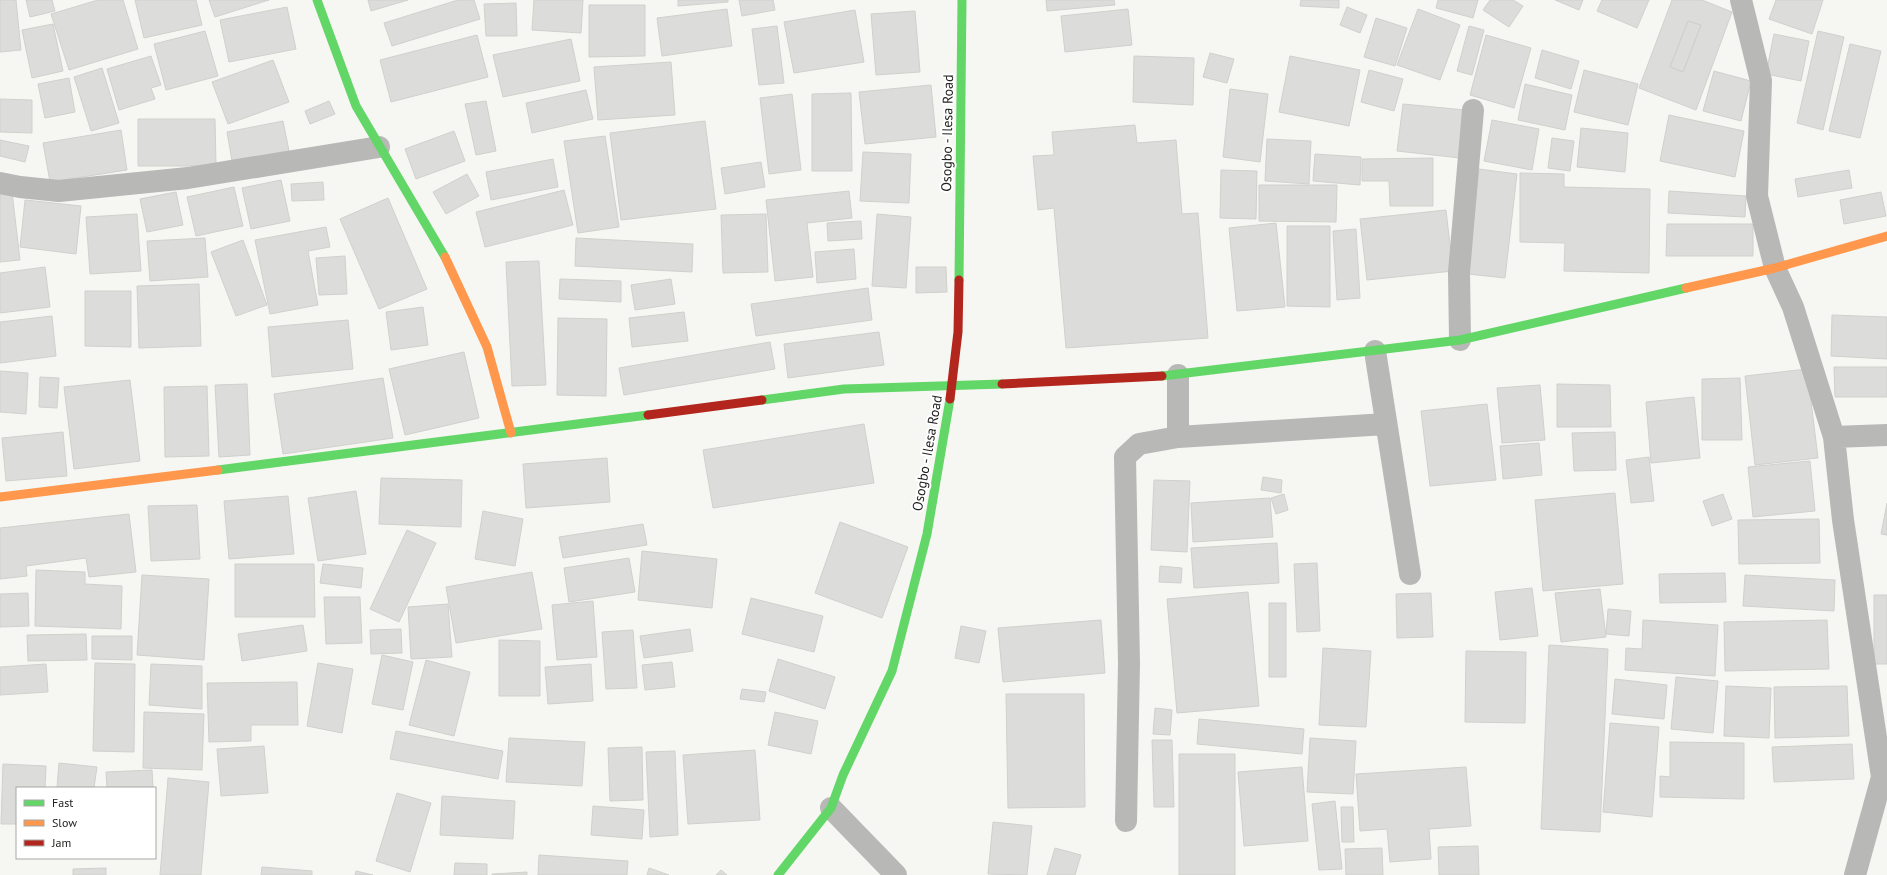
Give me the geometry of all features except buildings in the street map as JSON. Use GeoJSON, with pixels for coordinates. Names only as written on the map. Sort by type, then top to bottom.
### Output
{"type":"FeatureCollection","features":[{"type":"Feature","properties":{"kind":"main road"},"geometry":{"type":"LineString","coordinates":[[317,0],[356,106],[440,247],[487,347],[511,433]]}},
{"type":"Feature","properties":{"kind":"main road","name":"Osogbo - Ilesa Road"},"geometry":{"type":"LineString","coordinates":[[778,875],[831,808],[850,761],[892,671],[927,534],[952,387],[958,332],[962,0]]}},
{"type":"Feature","properties":{"kind":"main road"},"geometry":{"type":"LineString","coordinates":[[0,497],[511,433],[844,389],[952,387],[1178,375],[1460,340],[1774,268],[1887,236]]}},
{"type":"Feature","properties":{"kind":"street"},"geometry":{"type":"LineString","coordinates":[[1741,0],[1761,81],[1757,196],[1774,268],[1793,307],[1834,436],[1843,520],[1884,776],[1855,875]]}},
{"type":"Feature","properties":{"kind":"street"},"geometry":{"type":"LineString","coordinates":[[1460,340],[1459,272],[1473,110]]}},
{"type":"Feature","properties":{"kind":"street"},"geometry":{"type":"LineString","coordinates":[[0,183],[20,187],[59,191],[188,178],[379,146]]}},
{"type":"Feature","properties":{"kind":"street"},"geometry":{"type":"LineString","coordinates":[[1375,351],[1410,574]]}},
{"type":"Feature","properties":{"kind":"street"},"geometry":{"type":"LineString","coordinates":[[1178,375],[1178,437]]}},
{"type":"Feature","properties":{"kind":"street"},"geometry":{"type":"LineString","coordinates":[[1126,821],[1129,663],[1125,457],[1139,444],[1178,437],[1386,424]]}},
{"type":"Feature","properties":{"kind":"street"},"geometry":{"type":"LineString","coordinates":[[1834,436],[1887,435]]}},
{"type":"Feature","properties":{"kind":"street"},"geometry":{"type":"LineString","coordinates":[[831,808],[896,875]]}},
{"type":"Feature","properties":{"kind":"traffic: fast"},"geometry":{"type":"LineString","coordinates":[[317,0],[356,106],[445,257]]}},
{"type":"Feature","properties":{"kind":"traffic: fast"},"geometry":{"type":"LineString","coordinates":[[959,280],[962,0]]}},
{"type":"Feature","properties":{"kind":"traffic: fast"},"geometry":{"type":"LineString","coordinates":[[1162,376],[1460,340],[1686,288]]}},
{"type":"Feature","properties":{"kind":"traffic: fast"},"geometry":{"type":"LineString","coordinates":[[762,400],[844,389],[1002,384]]}},
{"type":"Feature","properties":{"kind":"traffic: fast"},"geometry":{"type":"LineString","coordinates":[[778,875],[831,808],[843,775],[892,671],[927,534],[950,399]]}},
{"type":"Feature","properties":{"kind":"traffic: fast"},"geometry":{"type":"LineString","coordinates":[[218,470],[648,415]]}},
{"type":"Feature","properties":{"kind":"traffic: slow"},"geometry":{"type":"LineString","coordinates":[[1686,288],[1775,268],[1887,236]]}},
{"type":"Feature","properties":{"kind":"traffic: slow"},"geometry":{"type":"LineString","coordinates":[[445,257],[487,347],[511,433]]}},
{"type":"Feature","properties":{"kind":"traffic: slow"},"geometry":{"type":"LineString","coordinates":[[0,497],[218,470]]}},
{"type":"Feature","properties":{"kind":"traffic: jam"},"geometry":{"type":"LineString","coordinates":[[950,399],[958,332],[959,280]]}},
{"type":"Feature","properties":{"kind":"traffic: jam"},"geometry":{"type":"LineString","coordinates":[[1002,384],[1162,376]]}},
{"type":"Feature","properties":{"kind":"traffic: jam"},"geometry":{"type":"LineString","coordinates":[[648,415],[762,400]]}}]}
